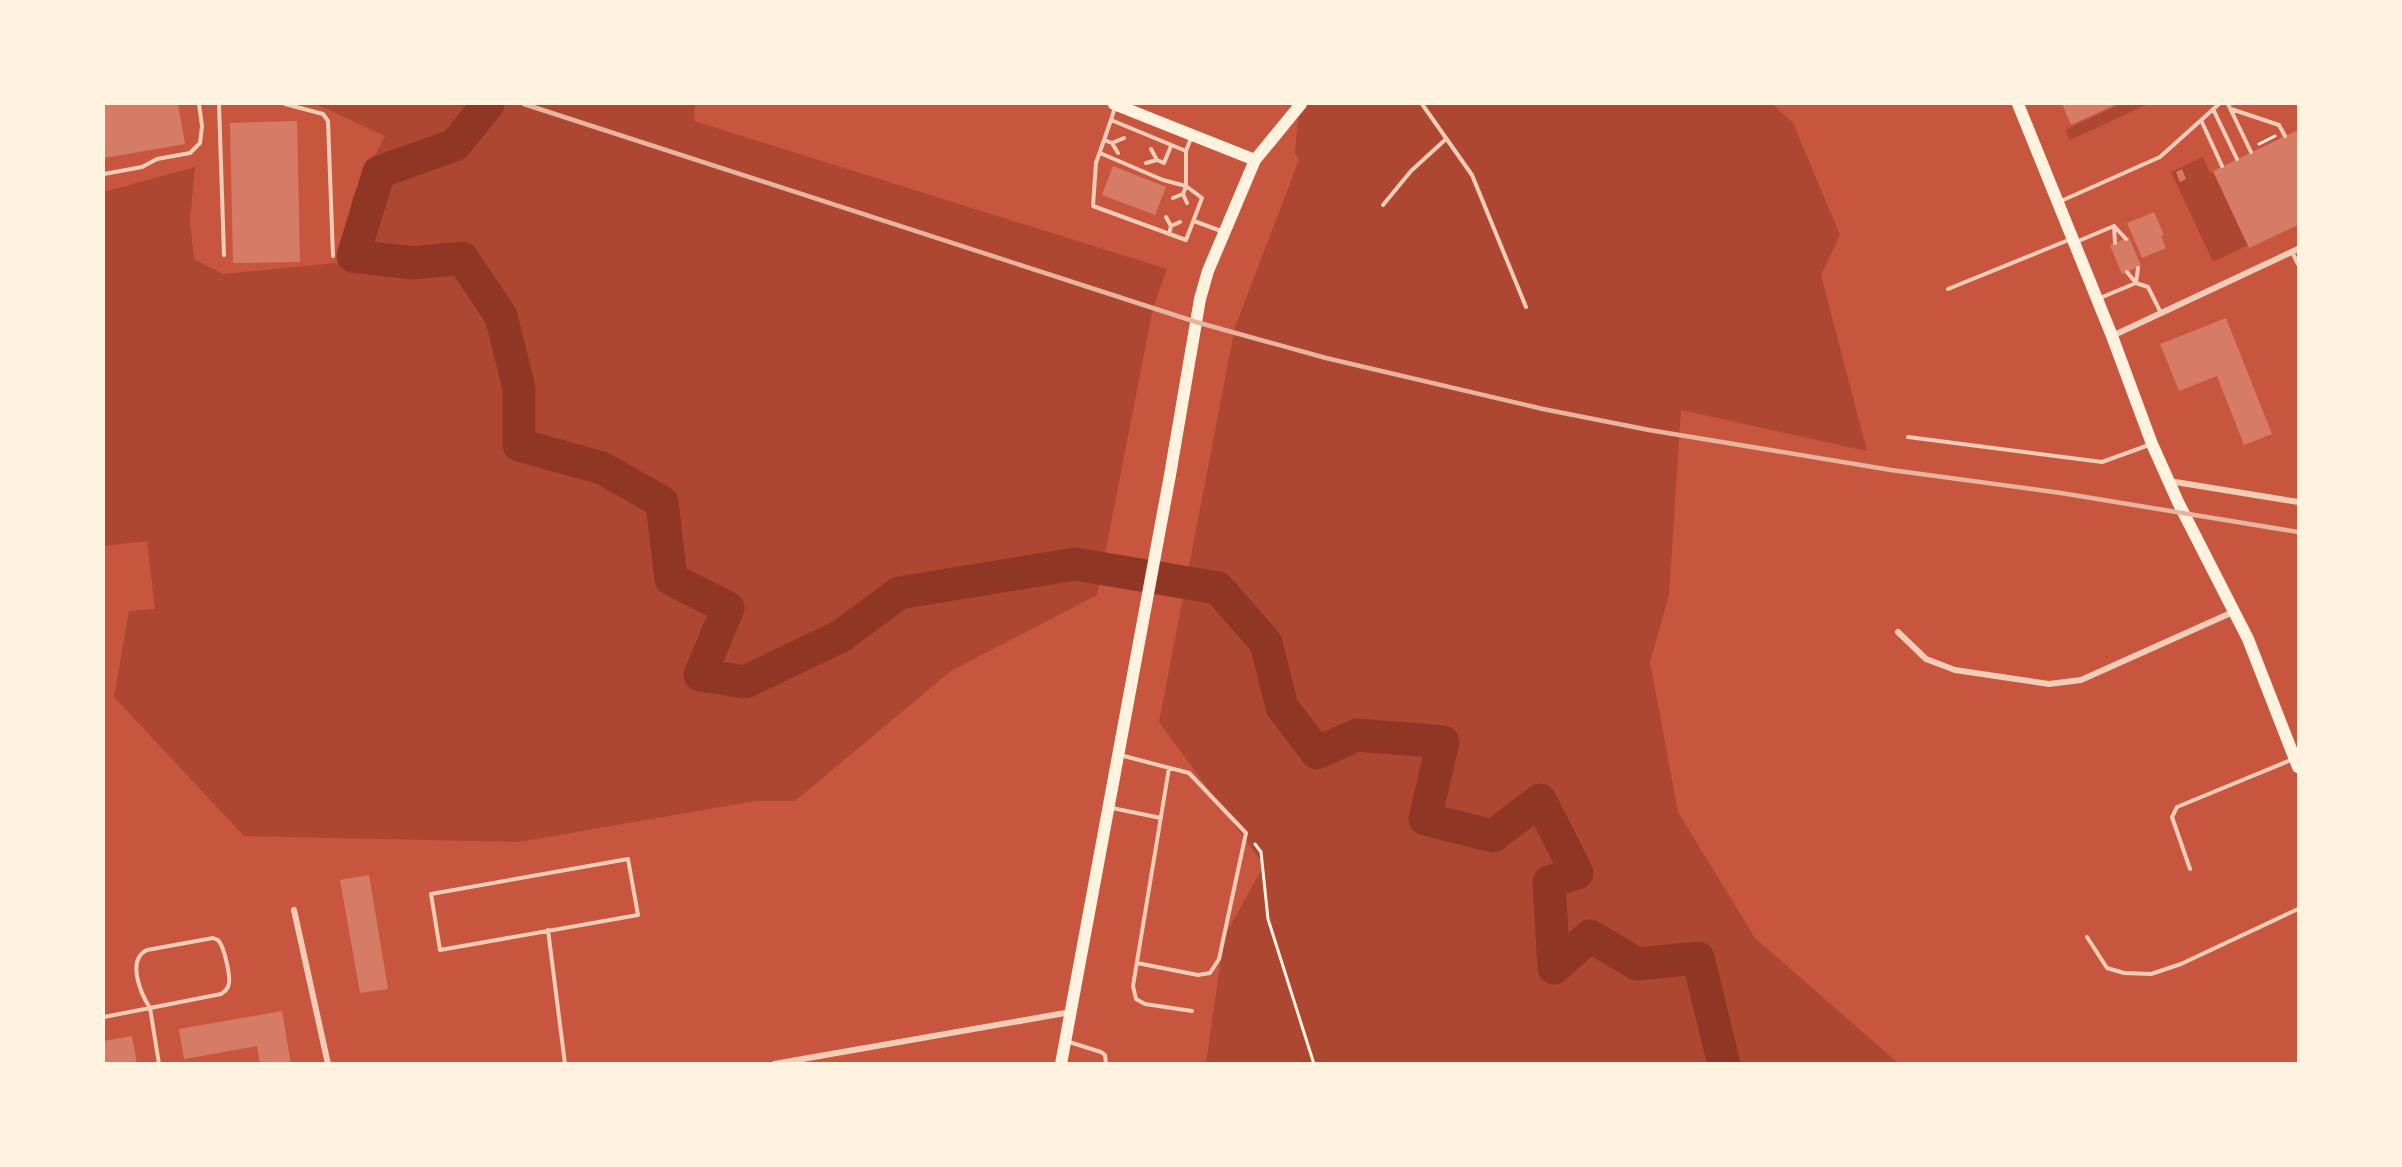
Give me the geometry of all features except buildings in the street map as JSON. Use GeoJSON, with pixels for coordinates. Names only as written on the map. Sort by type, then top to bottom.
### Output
{"type":"FeatureCollection","features":[{"type":"Feature","properties":{"kind":"main road"},"geometry":{"type":"LineString","coordinates":[[1115,104],[1255,160]]}},
{"type":"Feature","properties":{"kind":"main road"},"geometry":{"type":"LineString","coordinates":[[2018,104],[2112,336],[2152,444],[2183,512],[2248,639],[2297,763]]}},
{"type":"Feature","properties":{"kind":"main road"},"geometry":{"type":"LineString","coordinates":[[1061,1064],[1170,475],[1196,322],[1208,271],[1255,160],[1297,105]]}},
{"type":"Feature","properties":{"kind":"street"},"geometry":{"type":"LineString","coordinates":[[2112,336],[2295,250]]}},
{"type":"Feature","properties":{"kind":"street"},"geometry":{"type":"LineString","coordinates":[[2168,481],[2298,502]]}},
{"type":"Feature","properties":{"kind":"street"},"geometry":{"type":"LineString","coordinates":[[1898,632],[1926,659],[1955,670],[2049,684],[2081,680],[2234,611]]}},
{"type":"Feature","properties":{"kind":"street"},"geometry":{"type":"LineString","coordinates":[[294,910],[328,1064]]}},
{"type":"Feature","properties":{"kind":"street"},"geometry":{"type":"LineString","coordinates":[[777,1063],[1071,1012]]}},
{"type":"Feature","properties":{"kind":"lane"},"geometry":{"type":"LineString","coordinates":[[104,174],[142,167],[157,159],[190,153],[200,143],[202,126],[199,104]]}},
{"type":"Feature","properties":{"kind":"lane"},"geometry":{"type":"LineString","coordinates":[[219,104],[224,255]]}},
{"type":"Feature","properties":{"kind":"lane"},"geometry":{"type":"LineString","coordinates":[[285,104],[323,114],[328,122],[333,256]]}},
{"type":"Feature","properties":{"kind":"lane"},"geometry":{"type":"LineString","coordinates":[[1100,153],[1163,180],[1186,186],[1202,198],[1186,240],[1094,206],[1096,163],[1115,104]]}},
{"type":"Feature","properties":{"kind":"lane"},"geometry":{"type":"LineString","coordinates":[[1422,104],[1472,176],[1526,307]]}},
{"type":"Feature","properties":{"kind":"lane"},"geometry":{"type":"LineString","coordinates":[[2058,203],[2160,157],[2219,104]]}},
{"type":"Feature","properties":{"kind":"lane"},"geometry":{"type":"LineString","coordinates":[[2228,104],[2251,152]]}},
{"type":"Feature","properties":{"kind":"lane"},"geometry":{"type":"LineString","coordinates":[[2213,109],[2236,159]]}},
{"type":"Feature","properties":{"kind":"lane"},"geometry":{"type":"LineString","coordinates":[[2231,109],[2279,125],[2285,136]]}},
{"type":"Feature","properties":{"kind":"lane"},"geometry":{"type":"LineString","coordinates":[[1111,120],[1186,151]]}},
{"type":"Feature","properties":{"kind":"lane"},"geometry":{"type":"LineString","coordinates":[[2201,120],[2222,166]]}},
{"type":"Feature","properties":{"kind":"lane"},"geometry":{"type":"LineString","coordinates":[[1187,203],[1183,194],[1186,186],[1186,151],[1192,135]]}},
{"type":"Feature","properties":{"kind":"lane"},"geometry":{"type":"LineString","coordinates":[[1112,143],[1124,138]]}},
{"type":"Feature","properties":{"kind":"lane"},"geometry":{"type":"LineString","coordinates":[[1383,205],[1411,171],[1446,139]]}},
{"type":"Feature","properties":{"kind":"lane"},"geometry":{"type":"LineString","coordinates":[[1104,140],[1112,143],[1118,153]]}},
{"type":"Feature","properties":{"kind":"lane"},"geometry":{"type":"LineString","coordinates":[[1151,149],[1157,160],[1164,163],[1171,146]]}},
{"type":"Feature","properties":{"kind":"lane"},"geometry":{"type":"LineString","coordinates":[[1146,163],[1157,160]]}},
{"type":"Feature","properties":{"kind":"lane"},"geometry":{"type":"LineString","coordinates":[[1173,198],[1183,194]]}},
{"type":"Feature","properties":{"kind":"lane"},"geometry":{"type":"LineString","coordinates":[[1166,217],[1171,226]]}},
{"type":"Feature","properties":{"kind":"lane"},"geometry":{"type":"LineString","coordinates":[[1194,221],[1224,232]]}},
{"type":"Feature","properties":{"kind":"lane"},"geometry":{"type":"LineString","coordinates":[[1168,234],[1171,226],[1180,222]]}},
{"type":"Feature","properties":{"kind":"lane"},"geometry":{"type":"LineString","coordinates":[[1948,289],[2114,226]]}},
{"type":"Feature","properties":{"kind":"lane"},"geometry":{"type":"LineString","coordinates":[[2114,226],[2126,239]]}},
{"type":"Feature","properties":{"kind":"lane"},"geometry":{"type":"LineString","coordinates":[[2114,226],[2115,243]]}},
{"type":"Feature","properties":{"kind":"lane"},"geometry":{"type":"LineString","coordinates":[[2295,250],[2298,264]]}},
{"type":"Feature","properties":{"kind":"lane"},"geometry":{"type":"LineString","coordinates":[[2136,283],[2138,268]]}},
{"type":"Feature","properties":{"kind":"lane"},"geometry":{"type":"LineString","coordinates":[[2127,272],[2136,283],[2148,287],[2162,313]]}},
{"type":"Feature","properties":{"kind":"lane"},"geometry":{"type":"LineString","coordinates":[[2097,299],[2136,283]]}},
{"type":"Feature","properties":{"kind":"lane"},"geometry":{"type":"LineString","coordinates":[[1908,437],[2103,462],[2152,444]]}},
{"type":"Feature","properties":{"kind":"lane"},"geometry":{"type":"LineString","coordinates":[[1117,754],[1189,773],[1246,833],[1219,959],[1210,973],[1198,975],[1137,963]]}},
{"type":"Feature","properties":{"kind":"lane"},"geometry":{"type":"LineString","coordinates":[[2190,869],[2172,818],[2177,807],[2297,763]]}},
{"type":"Feature","properties":{"kind":"lane"},"geometry":{"type":"LineString","coordinates":[[1169,768],[1133,986],[1136,999],[1145,1004],[1192,1011]]}},
{"type":"Feature","properties":{"kind":"lane"},"geometry":{"type":"LineString","coordinates":[[1107,807],[1161,818]]}},
{"type":"Feature","properties":{"kind":"lane"},"geometry":{"type":"LineString","coordinates":[[628,859],[638,915],[548,930],[440,950],[431,894],[628,859]]}},
{"type":"Feature","properties":{"kind":"lane"},"geometry":{"type":"LineString","coordinates":[[2087,937],[2107,968],[2124,974],[2151,974],[2181,964],[2298,909]]}},
{"type":"Feature","properties":{"kind":"lane"},"geometry":{"type":"LineString","coordinates":[[548,930],[565,1064]]}},
{"type":"Feature","properties":{"kind":"lane"},"geometry":{"type":"LineString","coordinates":[[104,1017],[150,1008],[221,994],[225,991],[229,981],[223,949],[218,940],[213,938],[147,950],[141,954],[136,966],[141,994],[150,1008],[159,1064]]}},
{"type":"Feature","properties":{"kind":"lane"},"geometry":{"type":"LineString","coordinates":[[1065,1041],[1101,1052],[1105,1055],[1106,1064]]}},
{"type":"Feature","properties":{"kind":"path"},"geometry":{"type":"LineString","coordinates":[[1246,833],[1261,852],[1268,918],[1314,1064]]}},
{"type":"Feature","properties":{"kind":"shaded area"},"geometry":{"type":"Polygon","coordinates":[[[316,104],[695,104],[694,121],[1167,269],[1153,308],[1097,595],[951,671],[795,801],[755,801],[519,842],[244,836],[114,697],[129,611],[155,609],[147,541],[104,546],[104,192],[195,167],[190,220],[194,259],[223,274],[345,262],[352,199],[385,136],[316,104]]]}},
{"type":"Feature","properties":{"kind":"shaded area"},"geometry":{"type":"Polygon","coordinates":[[[1299,104],[1772,104],[1793,123],[1840,235],[1821,275],[1867,451],[1681,410],[1669,595],[1650,662],[1678,812],[1755,938],[1898,1063],[1206,1063],[1224,937],[1264,865],[1159,722],[1235,327],[1299,160],[1295,153],[1299,104]]]}},
{"type":"Feature","properties":{"kind":"shaded area"},"geometry":{"type":"Polygon","coordinates":[[[2121,104],[2148,104],[2070,140],[2065,130],[2121,104]]]}},
{"type":"Feature","properties":{"kind":"shaded area"},"geometry":{"type":"Polygon","coordinates":[[[2203,157],[2210,173],[2213,172],[2248,245],[2213,262],[2171,172],[2203,157]]]}},
{"type":"Feature","properties":{"kind":"waterway"},"geometry":{"type":"LineString","coordinates":[[488,104],[455,145],[379,172],[353,256],[413,263],[462,258],[501,316],[519,388],[519,445],[602,468],[662,502],[671,579],[728,608],[700,675],[745,682],[841,636],[899,593],[1075,564],[1218,588],[1266,643],[1282,707],[1317,753],[1357,735],[1443,742],[1425,819],[1493,836],[1540,800],[1577,873],[1549,882],[1554,968],[1590,936],[1637,964],[1698,958],[1724,1064]]}},
{"type":"Feature","properties":{"kind":"railway"},"geometry":{"type":"LineString","coordinates":[[524,104],[1196,322],[1326,358],[1543,409],[1649,430],[1891,470],[2061,493],[2298,532]]}}]}
